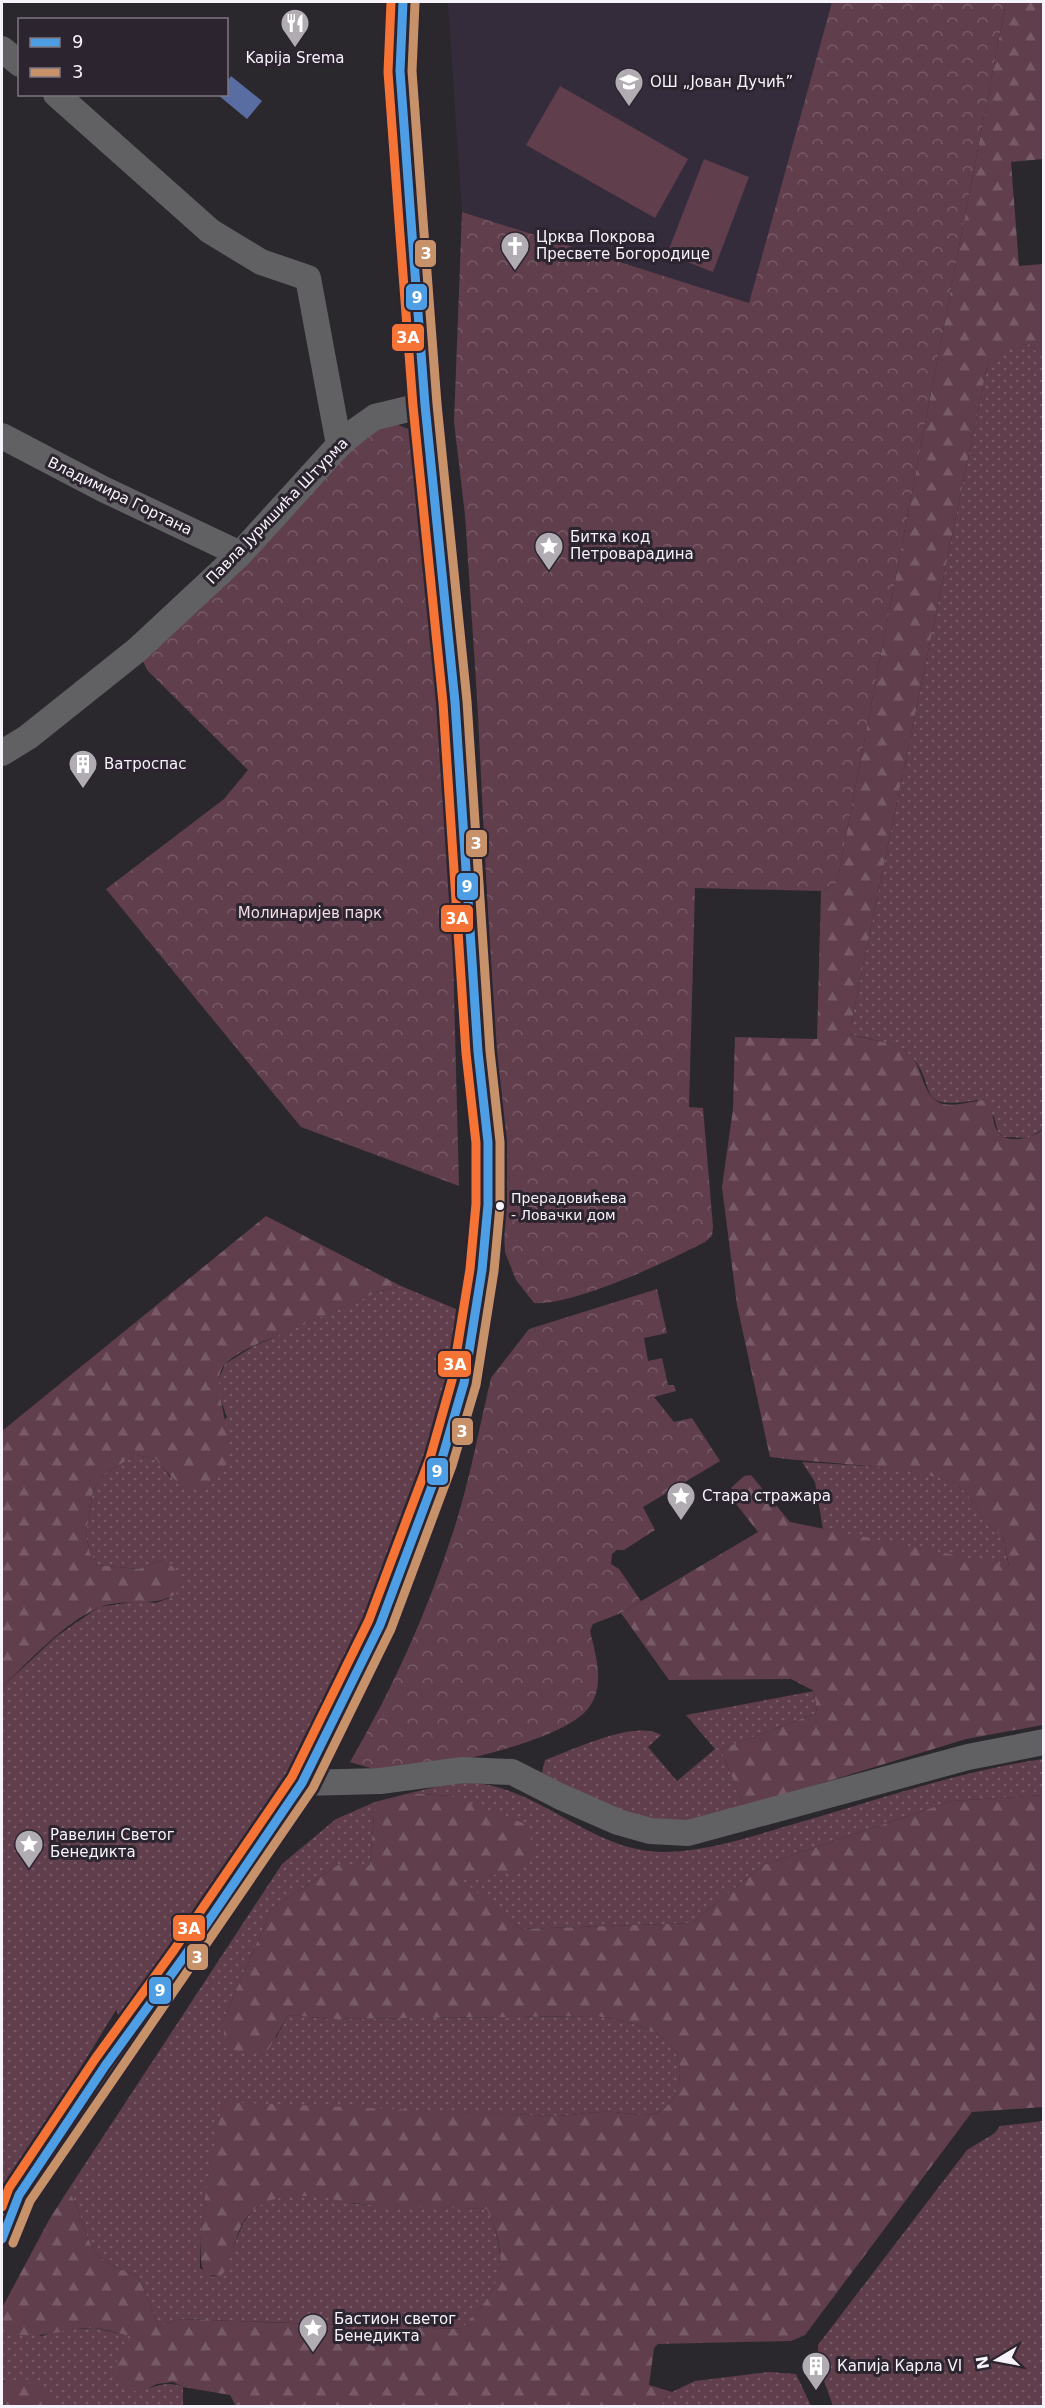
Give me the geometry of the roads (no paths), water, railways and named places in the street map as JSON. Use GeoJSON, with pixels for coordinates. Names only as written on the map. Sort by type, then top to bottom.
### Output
{"type":"FeatureCollection","features":[{"type":"Feature","properties":{"kind":"main road"},"geometry":{"type":"LineString","coordinates":[[2,2239],[10,2208],[105,2066],[184,1957],[302,1783],[380,1625],[441,1462],[464,1383],[478,1305],[488,1205],[488,1142],[478,1052],[455,702],[425,405],[400,71],[403,2]]}},
{"type":"Feature","properties":{"kind":"street"},"geometry":{"type":"LineString","coordinates":[[2,49],[18,62]]}},
{"type":"Feature","properties":{"kind":"street"},"geometry":{"type":"LineString","coordinates":[[58,96],[210,231],[261,262],[308,278],[339,445]]}},
{"type":"Feature","properties":{"kind":"street","name":"Павла Јуришића Штурма"},"geometry":{"type":"LineString","coordinates":[[2,753],[28,737],[137,650],[240,554],[339,445],[375,417],[425,405]]}},
{"type":"Feature","properties":{"kind":"street","name":"Владимира Гортана"},"geometry":{"type":"LineString","coordinates":[[2,436],[103,489],[240,554]]}},
{"type":"Feature","properties":{"kind":"street"},"geometry":{"type":"LineString","coordinates":[[302,1783],[380,1781],[463,1770],[512,1772],[558,1797],[618,1822],[650,1831],[688,1833],[958,1760],[1044,1742]]}},
{"type":"Feature","properties":{"kind":"water"},"geometry":{"type":"Polygon","coordinates":[[[231,76],[262,101],[247,119],[219,96],[228,96],[228,80],[231,76]]]}},
{"type":"Feature","properties":{"kind":"place","name":"Kapija Srema"},"geometry":{"type":"Point","coordinates":[295,48]}},
{"type":"Feature","properties":{"kind":"place","name":"ОШ „Јован Дучић”"},"geometry":{"type":"Point","coordinates":[629,108]}},
{"type":"Feature","properties":{"kind":"place","name":"Црква Покрова Пресвете Богородице"},"geometry":{"type":"Point","coordinates":[515,272]}},
{"type":"Feature","properties":{"kind":"place","name":"Битка код Петроварадина"},"geometry":{"type":"Point","coordinates":[549,572]}},
{"type":"Feature","properties":{"kind":"place","name":"Ватроспас"},"geometry":{"type":"Point","coordinates":[83,790]}},
{"type":"Feature","properties":{"kind":"place","name":"Прерадовићева - Ловачки дом"},"geometry":{"type":"Point","coordinates":[500,1206]}},
{"type":"Feature","properties":{"kind":"place","name":"Стара стражара"},"geometry":{"type":"Point","coordinates":[681,1522]}},
{"type":"Feature","properties":{"kind":"place","name":"Равелин Светог Бенедикта"},"geometry":{"type":"Point","coordinates":[29,1870]}},
{"type":"Feature","properties":{"kind":"place","name":"Бастион светог Бенедикта"},"geometry":{"type":"Point","coordinates":[313,2354]}},
{"type":"Feature","properties":{"kind":"place","name":"Капија Карла VI"},"geometry":{"type":"Point","coordinates":[816,2392]}},
{"type":"Feature","properties":{"kind":"park label","name":"Молинаријев парк"},"geometry":{"type":"Point","coordinates":[310,913]}}]}
